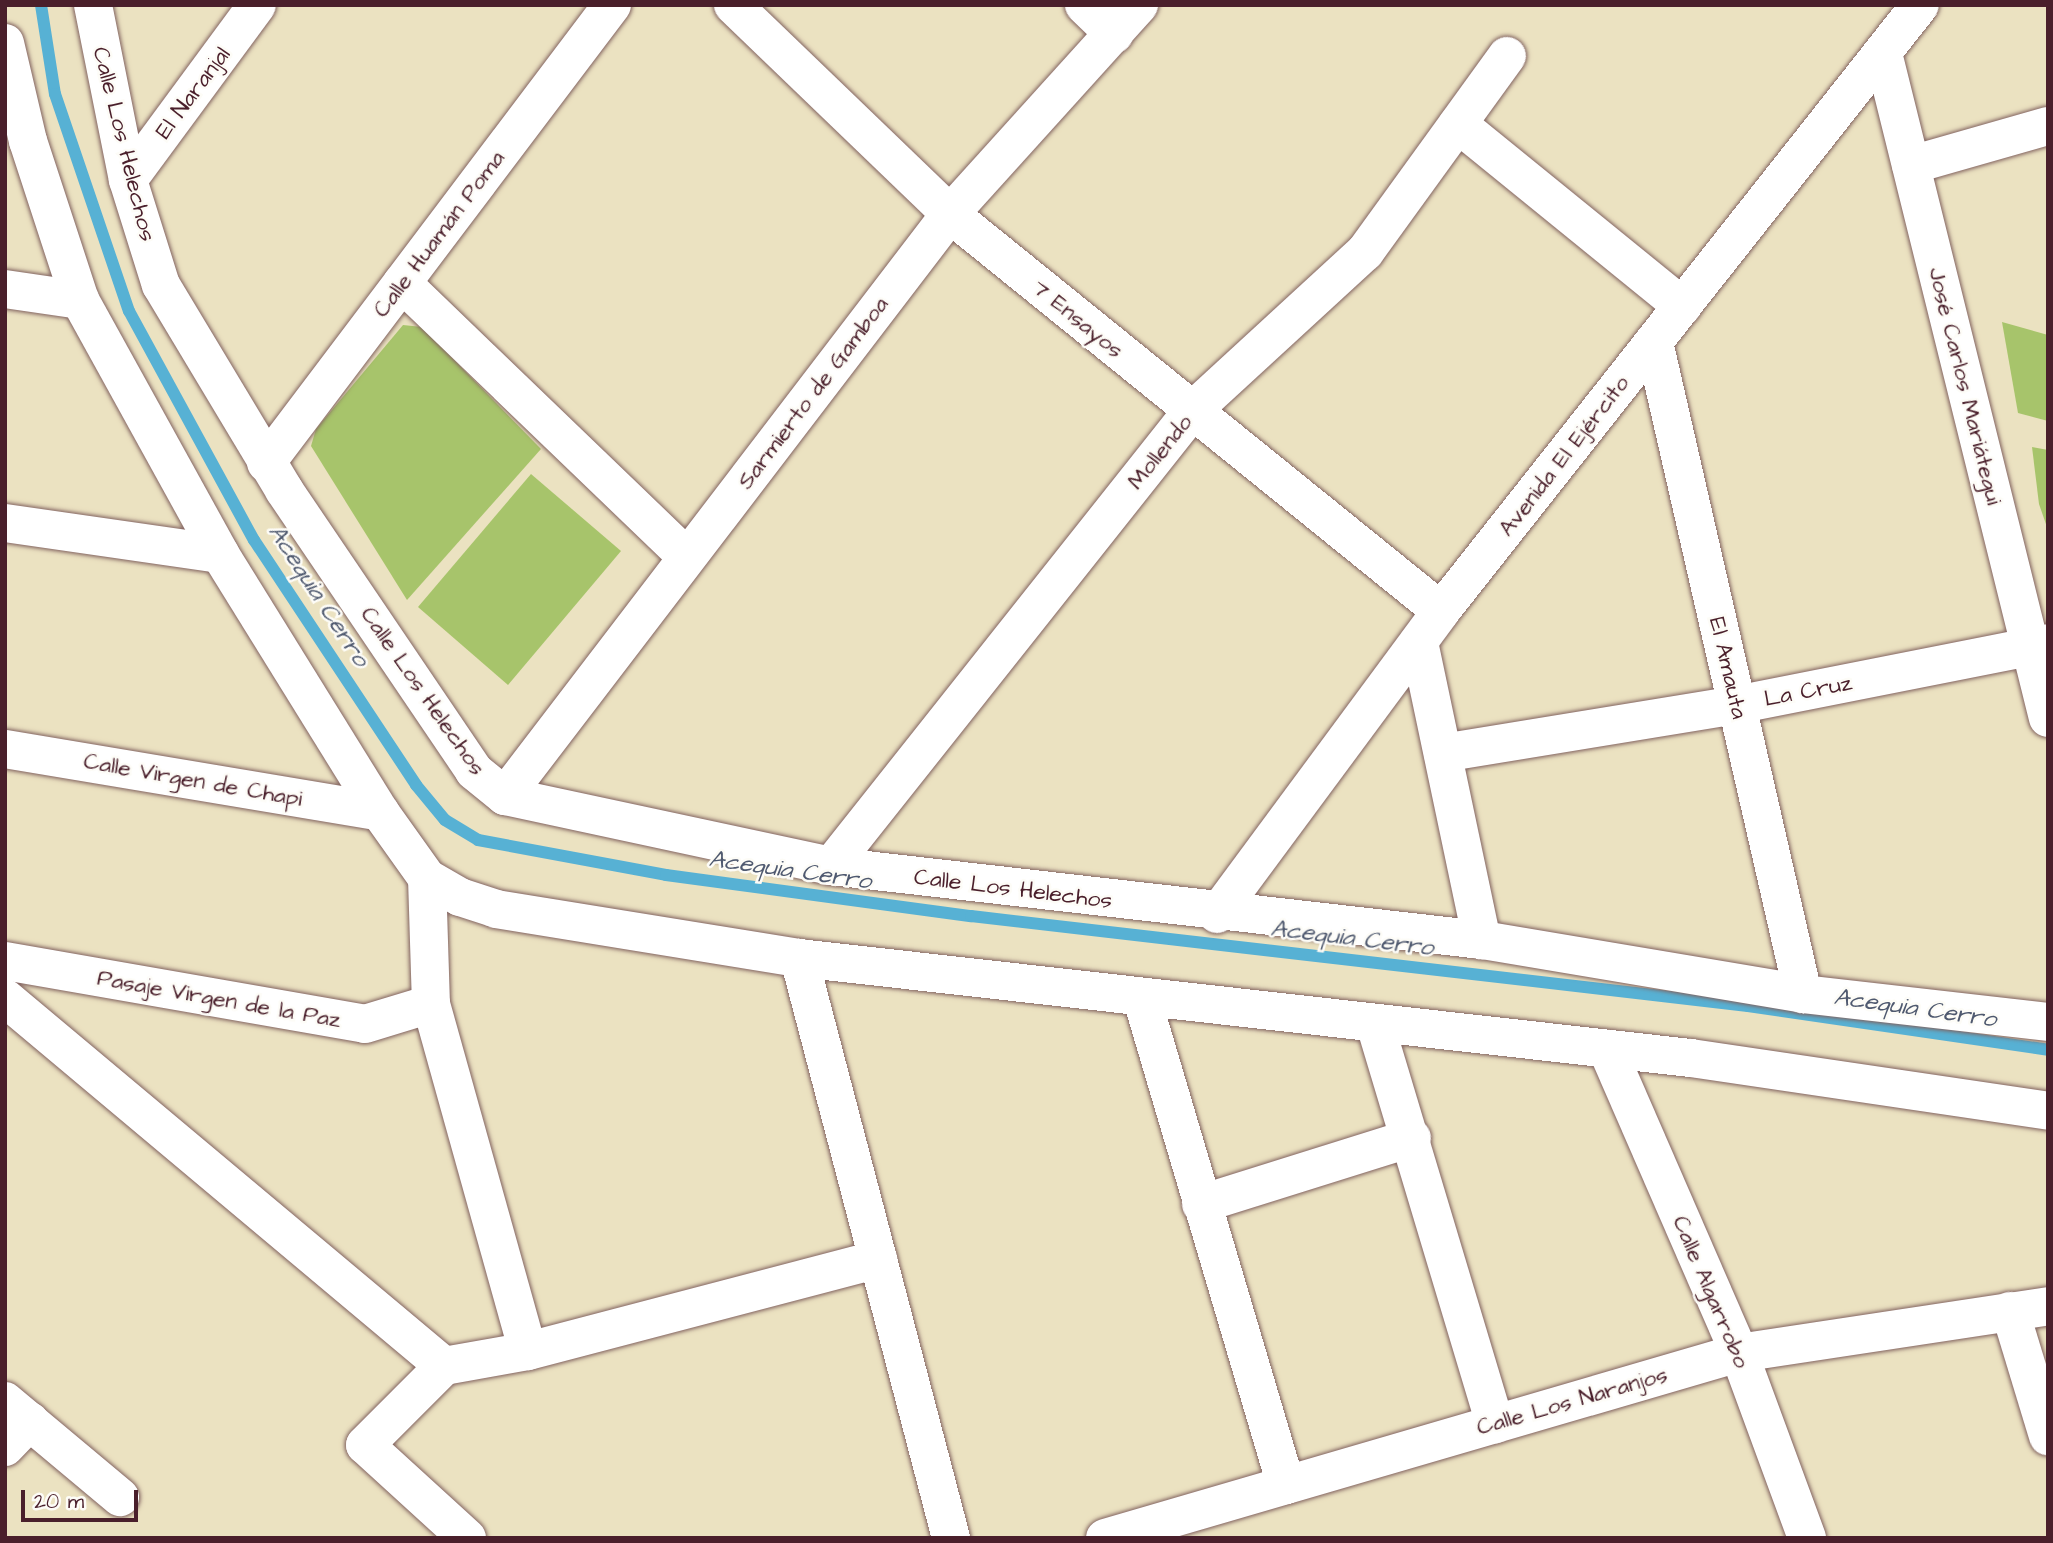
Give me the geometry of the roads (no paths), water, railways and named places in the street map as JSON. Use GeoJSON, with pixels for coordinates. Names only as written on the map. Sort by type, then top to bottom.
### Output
{"type":"FeatureCollection","features":[{"type":"Feature","properties":{"kind":"street","name":"Calle Los Helechos"},"geometry":{"type":"LineString","coordinates":[[93,5],[128,180],[161,285],[266,463],[474,771],[505,796],[831,866],[1217,914]]}},
{"type":"Feature","properties":{"kind":"street","name":"El Naranjal"},"geometry":{"type":"LineString","coordinates":[[128,180],[257,5]]}},
{"type":"Feature","properties":{"kind":"street","name":"Calle Huamán Poma"},"geometry":{"type":"LineString","coordinates":[[266,463],[612,5]]}},
{"type":"Feature","properties":{"kind":"street","name":"7 Ensayos"},"geometry":{"type":"LineString","coordinates":[[733,5],[950,214],[1441,611]]}},
{"type":"Feature","properties":{"kind":"street"},"geometry":{"type":"LineString","coordinates":[[1084,5],[1114,34]]}},
{"type":"Feature","properties":{"kind":"street","name":"Sarmierto de Gamboa"},"geometry":{"type":"LineString","coordinates":[[505,796],[950,214],[1139,5]]}},
{"type":"Feature","properties":{"kind":"street","name":"Avenida El Ejército"},"geometry":{"type":"LineString","coordinates":[[1217,914],[1441,611],[1920,5]]}},
{"type":"Feature","properties":{"kind":"street"},"geometry":{"type":"LineString","coordinates":[[5,43],[28,141],[80,300],[220,554],[380,812],[427,878],[496,909],[799,958],[1142,999],[1607,1049],[2048,1111]]}},
{"type":"Feature","properties":{"kind":"street","name":"José Carlos Mariátegui"},"geometry":{"type":"LineString","coordinates":[[1883,53],[2039,645],[2048,718]]}},
{"type":"Feature","properties":{"kind":"street","name":"Mollendo"},"geometry":{"type":"LineString","coordinates":[[831,866],[1192,411],[1365,252],[1507,56]]}},
{"type":"Feature","properties":{"kind":"street"},"geometry":{"type":"LineString","coordinates":[[1458,124],[1682,306]]}},
{"type":"Feature","properties":{"kind":"street"},"geometry":{"type":"LineString","coordinates":[[1911,165],[2048,126]]}},
{"type":"Feature","properties":{"kind":"street"},"geometry":{"type":"LineString","coordinates":[[402,284],[687,557]]}},
{"type":"Feature","properties":{"kind":"street"},"geometry":{"type":"LineString","coordinates":[[5,289],[80,300]]}},
{"type":"Feature","properties":{"kind":"street","name":"El Amauta"},"geometry":{"type":"LineString","coordinates":[[1654,342],[1803,994]]}},
{"type":"Feature","properties":{"kind":"street"},"geometry":{"type":"LineString","coordinates":[[5,523],[220,554]]}},
{"type":"Feature","properties":{"kind":"street"},"geometry":{"type":"LineString","coordinates":[[1419,642],[1482,940]]}},
{"type":"Feature","properties":{"kind":"street","name":"La Cruz"},"geometry":{"type":"LineString","coordinates":[[1443,753],[1736,705],[2039,645]]}},
{"type":"Feature","properties":{"kind":"street","name":"Calle Virgen de Chapi"},"geometry":{"type":"LineString","coordinates":[[5,748],[380,812]]}},
{"type":"Feature","properties":{"kind":"street"},"geometry":{"type":"LineString","coordinates":[[427,878],[431,1004],[528,1350]]}},
{"type":"Feature","properties":{"kind":"street"},"geometry":{"type":"LineString","coordinates":[[1217,914],[1482,940],[1803,994],[2048,1022]]}},
{"type":"Feature","properties":{"kind":"street"},"geometry":{"type":"LineString","coordinates":[[799,958],[951,1538]]}},
{"type":"Feature","properties":{"kind":"street","name":"Pasaje Virgen de la Paz"},"geometry":{"type":"LineString","coordinates":[[5,961],[365,1024],[431,1004]]}},
{"type":"Feature","properties":{"kind":"street"},"geometry":{"type":"LineString","coordinates":[[5,998],[444,1366]]}},
{"type":"Feature","properties":{"kind":"street"},"geometry":{"type":"LineString","coordinates":[[1142,999],[1286,1485]]}},
{"type":"Feature","properties":{"kind":"street"},"geometry":{"type":"LineString","coordinates":[[1375,1024],[1412,1138],[1495,1424]]}},
{"type":"Feature","properties":{"kind":"street","name":"Calle Algarrobo"},"geometry":{"type":"LineString","coordinates":[[1607,1049],[1738,1353],[1807,1538]]}},
{"type":"Feature","properties":{"kind":"street"},"geometry":{"type":"LineString","coordinates":[[1201,1204],[1412,1138]]}},
{"type":"Feature","properties":{"kind":"street"},"geometry":{"type":"LineString","coordinates":[[467,1538],[365,1445],[444,1366],[528,1350],[878,1259]]}},
{"type":"Feature","properties":{"kind":"street","name":"Calle Los Naranjos"},"geometry":{"type":"LineString","coordinates":[[1105,1538],[1165,1529],[1286,1485],[1738,1353],[2048,1306]]}},
{"type":"Feature","properties":{"kind":"street"},"geometry":{"type":"LineString","coordinates":[[2010,1311],[2048,1436]]}},
{"type":"Feature","properties":{"kind":"street"},"geometry":{"type":"LineString","coordinates":[[13,1423],[120,1497]]}},
{"type":"Feature","properties":{"kind":"waterway","name":"Acequia Cerro"},"geometry":{"type":"LineString","coordinates":[[41,5],[55,94],[129,311],[254,540],[416,785],[445,820],[478,840],[666,875],[971,916],[1748,1006],[2048,1050]]}}]}
